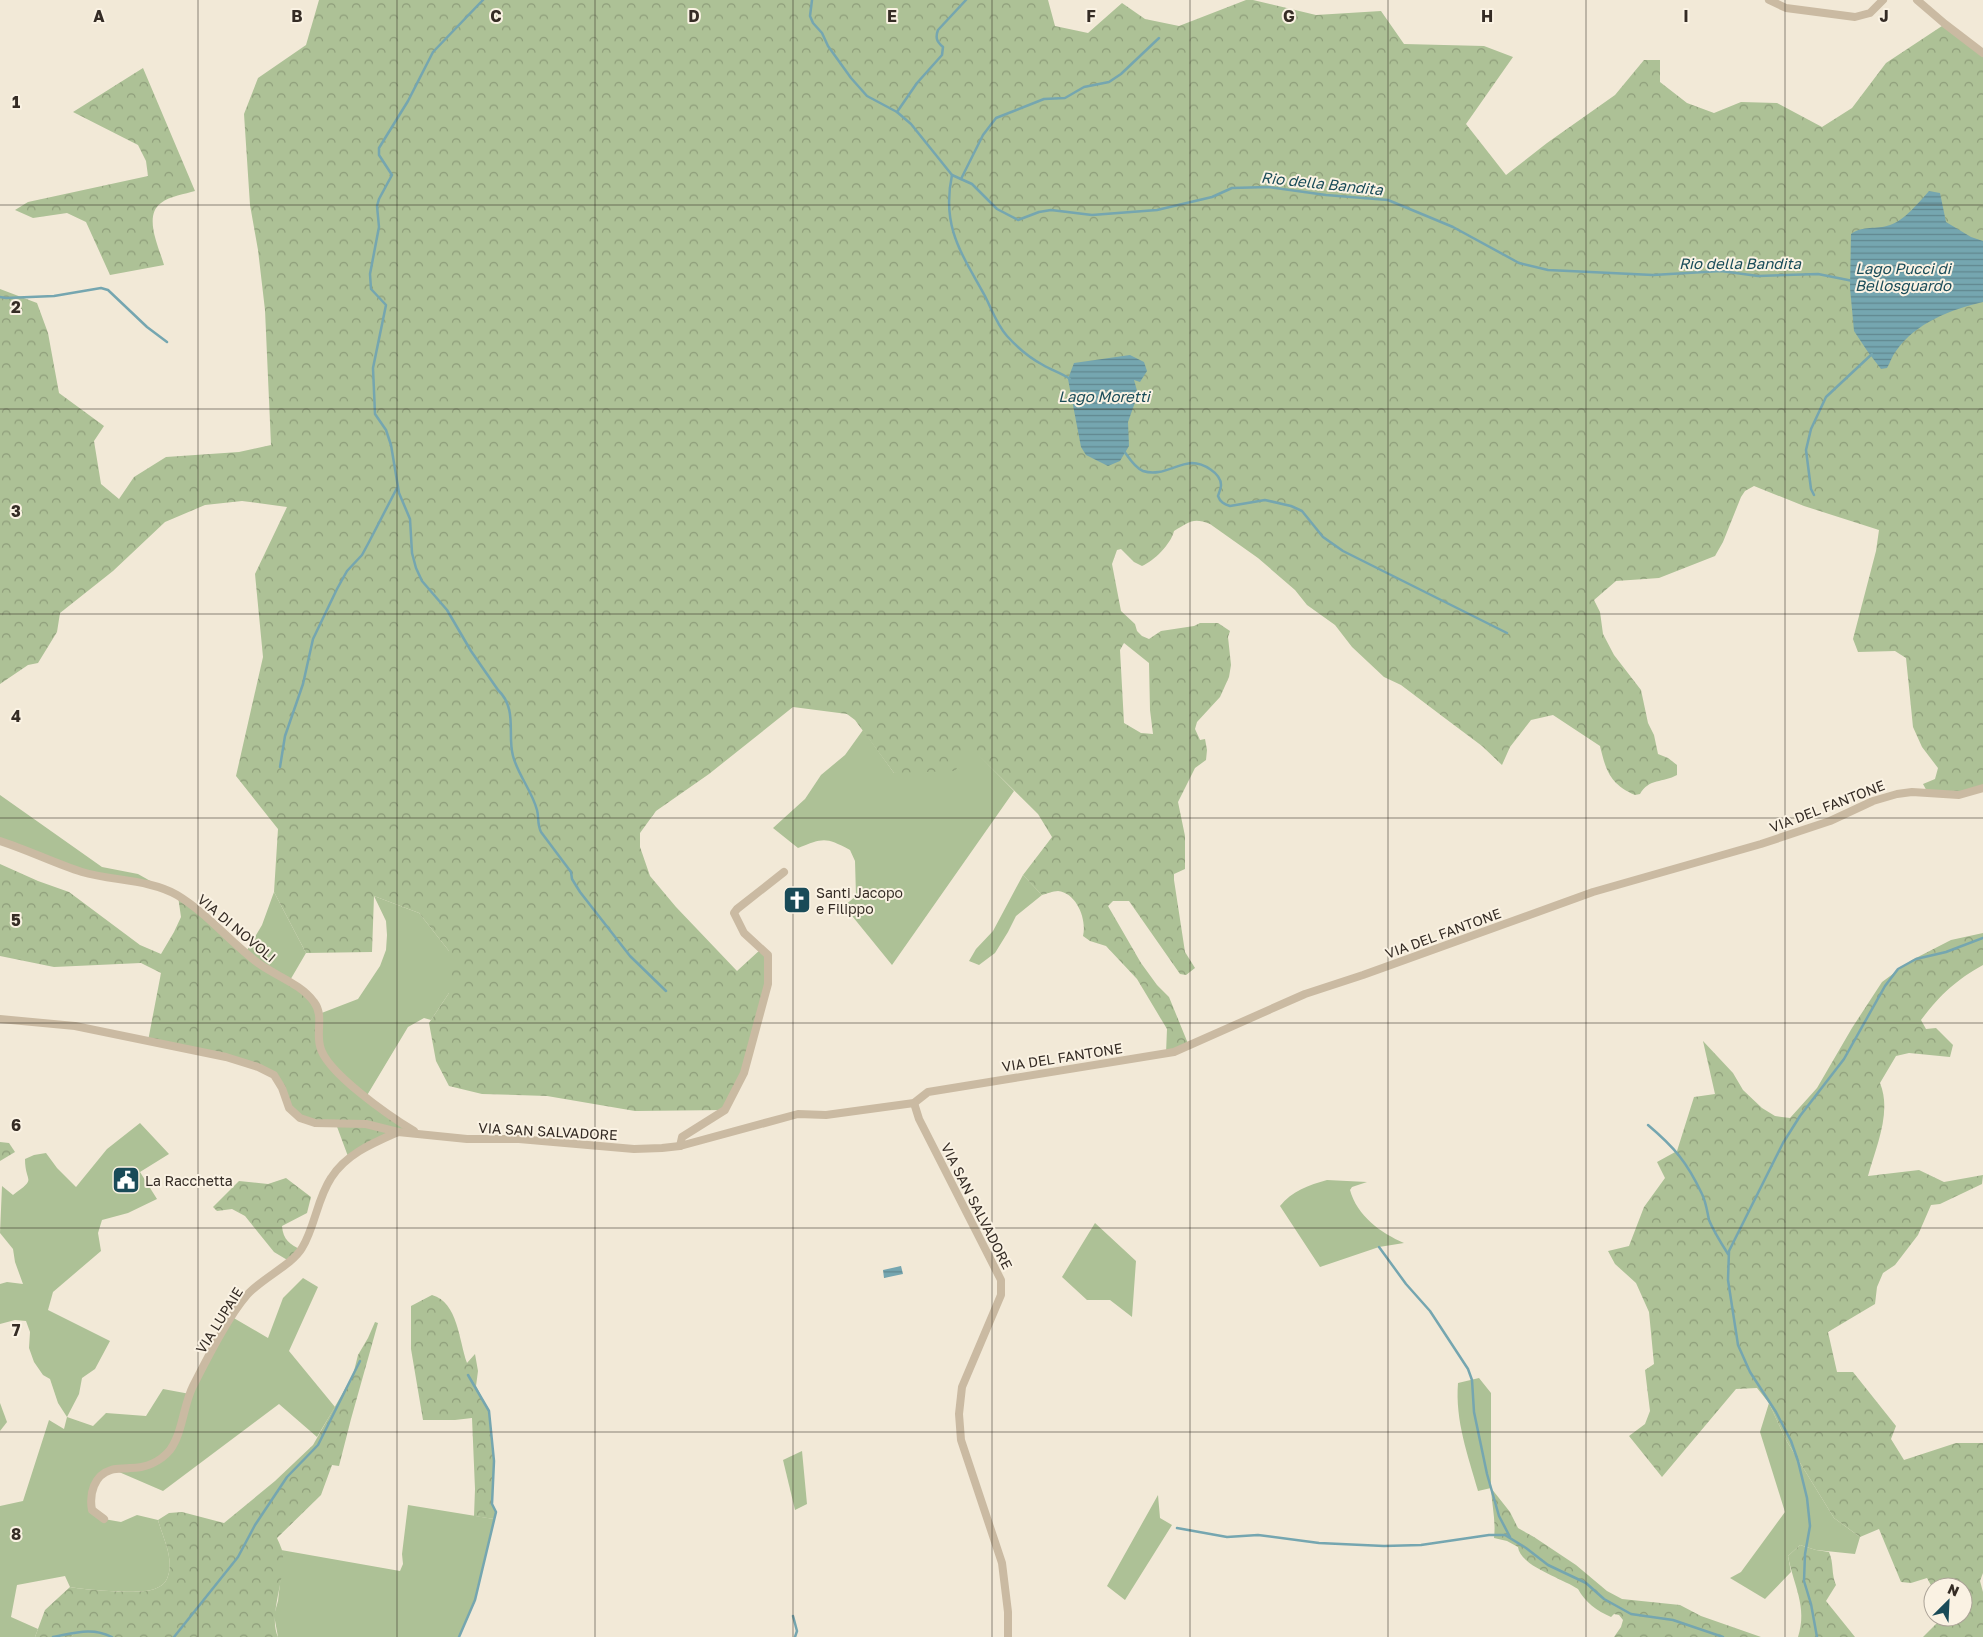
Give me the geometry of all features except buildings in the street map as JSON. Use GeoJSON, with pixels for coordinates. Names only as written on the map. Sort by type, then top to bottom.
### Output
{"type":"FeatureCollection","features":[{"type":"Feature","properties":{"kind":"street"},"geometry":{"type":"LineString","coordinates":[[1769,0],[1786,8],[1855,16],[1870,13],[1883,0]]}},
{"type":"Feature","properties":{"kind":"street"},"geometry":{"type":"LineString","coordinates":[[1916,0],[1983,53]]}},
{"type":"Feature","properties":{"kind":"street","name":"VIA DEL FANTONE"},"geometry":{"type":"LineString","coordinates":[[914,1104],[928,1092],[1174,1052],[1305,994],[1593,892],[1761,844],[1830,821],[1873,801],[1897,794],[1912,792],[1959,795],[1983,788]]}},
{"type":"Feature","properties":{"kind":"street","name":"VIA DI NOVOLI"},"geometry":{"type":"LineString","coordinates":[[0,841],[82,872],[161,887],[178,896],[217,925],[254,960],[298,987],[314,1002],[319,1014],[320,1046],[324,1056],[347,1082],[416,1132]]}},
{"type":"Feature","properties":{"kind":"street"},"geometry":{"type":"LineString","coordinates":[[680,1146],[682,1137],[725,1110],[744,1073],[768,984],[768,955],[744,933],[734,914],[737,909],[784,872]]}},
{"type":"Feature","properties":{"kind":"street","name":"VIA LUPAIE"},"geometry":{"type":"LineString","coordinates":[[0,1019],[75,1026],[226,1057],[258,1066],[274,1075],[282,1088],[289,1108],[300,1118],[315,1123],[366,1124],[398,1132],[416,1132]]}},
{"type":"Feature","properties":{"kind":"street","name":"VIA SAN SALVADORE"},"geometry":{"type":"LineString","coordinates":[[416,1132],[443,1137],[519,1139],[634,1149],[662,1148],[680,1146],[798,1114],[826,1115],[914,1104],[919,1119],[1001,1280],[1001,1295],[962,1387],[959,1414],[961,1440],[1002,1563],[1008,1612],[1008,1637]]}},
{"type":"Feature","properties":{"kind":"street","name":"VIA LUPAIE"},"geometry":{"type":"LineString","coordinates":[[104,1519],[92,1510],[90,1501],[95,1482],[103,1473],[112,1469],[138,1468],[158,1461],[170,1450],[175,1441],[184,1406],[192,1388],[246,1296],[260,1281],[289,1261],[301,1250],[330,1179],[344,1163],[366,1146],[398,1132]]}},
{"type":"Feature","properties":{"kind":"green space"},"geometry":{"type":"Polygon","coordinates":[[[319,0],[1048,0],[1055,26],[1088,33],[1122,3],[1145,19],[1179,26],[1246,0],[1316,15],[1381,11],[1404,44],[1484,46],[1513,57],[1466,124],[1506,175],[1547,143],[1615,95],[1644,60],[1660,60],[1660,82],[1687,103],[1714,113],[1741,102],[1777,103],[1822,127],[1852,108],[1886,63],[1945,24],[1983,53],[1983,788],[1959,795],[1929,795],[1923,784],[1935,779],[1938,768],[1922,747],[1913,727],[1906,658],[1895,651],[1858,652],[1853,639],[1876,551],[1879,530],[1804,506],[1754,486],[1745,491],[1741,497],[1723,542],[1715,556],[1659,578],[1616,581],[1594,600],[1600,612],[1603,634],[1614,655],[1641,690],[1648,723],[1654,735],[1658,754],[1668,758],[1677,765],[1677,775],[1652,783],[1640,794],[1635,795],[1620,786],[1610,776],[1604,763],[1600,746],[1553,715],[1531,720],[1510,747],[1502,765],[1482,746],[1401,685],[1384,677],[1352,647],[1335,625],[1307,605],[1295,590],[1258,558],[1210,524],[1195,521],[1174,531],[1166,546],[1147,564],[1142,566],[1134,562],[1121,549],[1117,550],[1112,564],[1121,611],[1135,624],[1137,631],[1142,636],[1149,639],[1161,631],[1194,626],[1200,623],[1218,623],[1230,631],[1228,637],[1231,665],[1229,677],[1220,697],[1197,722],[1195,729],[1200,740],[1205,739],[1206,760],[1195,768],[1178,802],[1185,836],[1185,869],[1174,874],[1174,880],[1185,952],[1195,968],[1186,975],[1180,974],[1129,901],[1113,901],[1108,906],[1141,963],[1157,985],[1169,997],[1189,1046],[1166,1053],[1167,1029],[1137,979],[1106,946],[1090,941],[1083,936],[1082,915],[1070,897],[1058,891],[1042,895],[1023,875],[1052,837],[1038,814],[971,748],[955,771],[894,773],[855,720],[847,714],[793,707],[709,774],[656,811],[640,833],[640,847],[650,876],[676,907],[737,971],[761,949],[768,955],[768,984],[744,1073],[725,1110],[635,1111],[547,1096],[482,1094],[449,1086],[436,1061],[429,1023],[449,993],[449,951],[419,913],[374,896],[372,952],[306,953],[274,892],[278,829],[236,776],[263,657],[255,574],[287,507],[242,501],[205,505],[165,522],[113,571],[60,613],[57,632],[38,663],[28,665],[0,684],[0,289],[37,303],[48,333],[59,393],[104,426],[94,441],[101,484],[119,499],[134,477],[166,457],[239,452],[271,445],[265,310],[258,250],[250,205],[244,114],[258,78],[306,45],[319,0]],[[1124,643],[1120,650],[1124,723],[1141,733],[1153,734],[1150,710],[1149,663],[1124,643]]]}},
{"type":"Feature","properties":{"kind":"green space"},"geometry":{"type":"Polygon","coordinates":[[[143,68],[195,191],[161,203],[153,216],[156,241],[164,265],[110,275],[86,222],[67,213],[33,218],[15,210],[28,202],[148,176],[146,161],[138,145],[73,112],[143,68]]]}},
{"type":"Feature","properties":{"kind":"green space"},"geometry":{"type":"Polygon","coordinates":[[[863,730],[894,773],[971,747],[1014,791],[892,965],[844,906],[856,896],[855,861],[850,850],[824,840],[798,848],[773,828],[805,799],[821,775],[845,755],[863,730]]]}},
{"type":"Feature","properties":{"kind":"green space"},"geometry":{"type":"Polygon","coordinates":[[[0,795],[102,867],[138,874],[161,887],[106,878],[0,841],[0,795]]]}},
{"type":"Feature","properties":{"kind":"green space"},"geometry":{"type":"Polygon","coordinates":[[[0,864],[69,892],[140,945],[161,954],[181,917],[178,896],[255,960],[314,1002],[320,1046],[347,1082],[416,1132],[398,1132],[349,1159],[336,1124],[315,1123],[289,1108],[274,1075],[258,1067],[148,1041],[161,973],[141,963],[54,967],[0,956],[0,864]]]}},
{"type":"Feature","properties":{"kind":"green space"},"geometry":{"type":"Polygon","coordinates":[[[1023,875],[1042,895],[1016,916],[995,953],[979,965],[969,961],[976,949],[993,931],[1023,875]]]}},
{"type":"Feature","properties":{"kind":"green space"},"geometry":{"type":"Polygon","coordinates":[[[274,892],[306,953],[289,982],[246,952],[262,925],[274,892]]]}},
{"type":"Feature","properties":{"kind":"green space"},"geometry":{"type":"Polygon","coordinates":[[[374,896],[419,913],[449,951],[449,993],[431,1020],[424,1018],[408,1027],[366,1097],[324,1056],[319,1014],[358,999],[380,966],[386,950],[386,921],[374,896]]]}},
{"type":"Feature","properties":{"kind":"green space"},"geometry":{"type":"Polygon","coordinates":[[[1983,933],[1983,965],[1949,989],[1921,1020],[1926,1029],[1936,1028],[1953,1045],[1950,1057],[1909,1053],[1896,1056],[1880,1083],[1883,1094],[1884,1118],[1868,1176],[1919,1170],[1944,1182],[1983,1175],[1982,1184],[1940,1204],[1931,1205],[1918,1235],[1895,1265],[1883,1273],[1877,1287],[1875,1304],[1828,1332],[1837,1372],[1853,1372],[1896,1426],[1891,1439],[1904,1460],[1956,1443],[1983,1443],[1983,1573],[1980,1581],[1983,1592],[1983,1637],[1923,1637],[1933,1627],[1973,1627],[1973,1577],[1923,1577],[1923,1579],[1911,1583],[1901,1582],[1879,1529],[1860,1537],[1834,1518],[1786,1440],[1769,1403],[1757,1388],[1736,1389],[1662,1477],[1629,1436],[1645,1424],[1650,1411],[1645,1370],[1654,1364],[1649,1312],[1636,1283],[1615,1264],[1608,1251],[1629,1246],[1644,1207],[1665,1178],[1657,1162],[1677,1151],[1694,1097],[1715,1094],[1703,1041],[1733,1073],[1743,1090],[1762,1108],[1775,1116],[1790,1118],[1817,1088],[1852,1028],[1882,982],[1912,960],[1951,940],[1983,933]]]}},
{"type":"Feature","properties":{"kind":"green space"},"geometry":{"type":"Polygon","coordinates":[[[140,1123],[169,1154],[140,1172],[157,1199],[128,1213],[102,1220],[98,1233],[101,1251],[53,1292],[48,1310],[110,1341],[95,1369],[82,1378],[79,1394],[67,1417],[58,1403],[50,1379],[43,1375],[34,1362],[29,1348],[30,1332],[26,1321],[15,1320],[0,1324],[0,1284],[7,1282],[23,1284],[15,1262],[13,1249],[0,1233],[2,1186],[13,1195],[21,1189],[28,1182],[25,1159],[46,1153],[57,1168],[76,1187],[107,1149],[140,1123]]]}},
{"type":"Feature","properties":{"kind":"green space"},"geometry":{"type":"Polygon","coordinates":[[[0,1142],[9,1143],[15,1152],[0,1161],[0,1142]]]}},
{"type":"Feature","properties":{"kind":"green space"},"geometry":{"type":"Polygon","coordinates":[[[286,1178],[311,1197],[307,1213],[282,1226],[288,1241],[301,1250],[289,1261],[274,1252],[245,1216],[232,1209],[217,1211],[213,1207],[239,1181],[268,1184],[286,1178]]]}},
{"type":"Feature","properties":{"kind":"green space"},"geometry":{"type":"Polygon","coordinates":[[[1327,1180],[1367,1182],[1352,1187],[1350,1190],[1358,1208],[1379,1229],[1404,1243],[1379,1247],[1320,1267],[1280,1206],[1301,1189],[1327,1180]]]}},
{"type":"Feature","properties":{"kind":"green space"},"geometry":{"type":"Polygon","coordinates":[[[1095,1223],[1136,1261],[1132,1317],[1110,1300],[1087,1300],[1062,1277],[1095,1223]]]}},
{"type":"Feature","properties":{"kind":"green space"},"geometry":{"type":"Polygon","coordinates":[[[303,1278],[318,1287],[289,1351],[335,1407],[317,1437],[279,1404],[163,1491],[112,1469],[103,1473],[90,1501],[104,1519],[121,1522],[137,1515],[158,1520],[170,1562],[166,1581],[154,1589],[135,1592],[70,1587],[65,1576],[17,1585],[11,1617],[38,1629],[35,1637],[0,1637],[0,1506],[23,1501],[49,1420],[64,1429],[67,1417],[93,1426],[106,1413],[146,1416],[163,1389],[190,1394],[232,1317],[268,1338],[283,1298],[303,1278]]]}},
{"type":"Feature","properties":{"kind":"green space"},"geometry":{"type":"Polygon","coordinates":[[[432,1295],[441,1299],[452,1314],[467,1363],[475,1354],[478,1371],[476,1386],[489,1411],[494,1461],[492,1504],[496,1512],[494,1519],[474,1516],[475,1489],[472,1418],[423,1420],[411,1349],[411,1306],[432,1295]]]}},
{"type":"Feature","properties":{"kind":"green space"},"geometry":{"type":"Polygon","coordinates":[[[375,1322],[378,1323],[339,1466],[332,1465],[321,1495],[277,1538],[283,1556],[282,1576],[275,1619],[278,1637],[112,1637],[99,1633],[76,1632],[71,1637],[35,1637],[45,1610],[70,1587],[135,1592],[151,1590],[164,1583],[168,1576],[170,1562],[158,1520],[169,1513],[182,1512],[224,1523],[275,1481],[313,1445],[353,1375],[358,1355],[375,1322]]]}},
{"type":"Feature","properties":{"kind":"green space"},"geometry":{"type":"Polygon","coordinates":[[[1479,1378],[1491,1393],[1491,1488],[1478,1491],[1460,1424],[1458,1383],[1479,1378]]]}},
{"type":"Feature","properties":{"kind":"green space"},"geometry":{"type":"Polygon","coordinates":[[[0,1403],[7,1422],[0,1431],[0,1403]]]}},
{"type":"Feature","properties":{"kind":"green space"},"geometry":{"type":"Polygon","coordinates":[[[1769,1403],[1786,1440],[1834,1518],[1860,1537],[1855,1554],[1816,1550],[1800,1545],[1788,1556],[1791,1572],[1765,1599],[1730,1578],[1741,1572],[1785,1512],[1760,1432],[1769,1403]]]}},
{"type":"Feature","properties":{"kind":"green space"},"geometry":{"type":"Polygon","coordinates":[[[802,1451],[807,1504],[795,1510],[783,1460],[802,1451]]]}},
{"type":"Feature","properties":{"kind":"green space"},"geometry":{"type":"Polygon","coordinates":[[[1491,1488],[1510,1512],[1518,1528],[1576,1565],[1607,1591],[1622,1599],[1680,1605],[1701,1616],[1761,1637],[1614,1637],[1621,1627],[1623,1620],[1619,1615],[1614,1614],[1611,1617],[1601,1612],[1588,1602],[1578,1589],[1526,1560],[1520,1554],[1518,1547],[1507,1541],[1494,1538],[1491,1488]]]}},
{"type":"Feature","properties":{"kind":"green space"},"geometry":{"type":"Polygon","coordinates":[[[1158,1495],[1160,1518],[1172,1525],[1125,1600],[1107,1586],[1158,1495]]]}},
{"type":"Feature","properties":{"kind":"green space"},"geometry":{"type":"Polygon","coordinates":[[[408,1505],[494,1519],[475,1600],[459,1637],[278,1637],[274,1615],[278,1601],[283,1556],[281,1550],[400,1571],[403,1564],[402,1554],[408,1505]]]}},
{"type":"Feature","properties":{"kind":"green space"},"geometry":{"type":"Polygon","coordinates":[[[1800,1545],[1829,1552],[1836,1585],[1826,1601],[1855,1637],[1798,1637],[1801,1626],[1801,1606],[1788,1556],[1800,1545]]]}},
{"type":"Feature","properties":{"kind":"green space"},"geometry":{"type":"Polygon","coordinates":[[[76,1631],[99,1631],[112,1637],[71,1637],[76,1631]]]}},
{"type":"Feature","properties":{"kind":"water","name":"Lago Pucci di Bellosguardo"},"geometry":{"type":"Polygon","coordinates":[[[1929,191],[1940,193],[1946,222],[1971,237],[1983,241],[1983,302],[1947,313],[1924,325],[1904,341],[1887,368],[1881,369],[1854,331],[1850,288],[1851,234],[1856,231],[1885,226],[1901,220],[1929,191]]]}},
{"type":"Feature","properties":{"kind":"water","name":"Lago Moretti"},"geometry":{"type":"Polygon","coordinates":[[[1130,355],[1144,362],[1147,371],[1140,382],[1134,380],[1138,394],[1128,422],[1129,446],[1120,461],[1108,466],[1086,455],[1081,447],[1068,379],[1074,363],[1130,355]]]}},
{"type":"Feature","properties":{"kind":"water"},"geometry":{"type":"Polygon","coordinates":[[[901,1266],[903,1274],[884,1278],[883,1270],[901,1266]]]}},
{"type":"Feature","properties":{"kind":"waterway"},"geometry":{"type":"LineString","coordinates":[[483,0],[433,52],[408,101],[379,148],[379,155],[392,175],[377,206],[379,227],[370,274],[371,289],[386,305],[373,368],[375,414],[386,430],[391,445],[399,493],[410,519],[412,553],[416,568],[422,581],[447,610],[471,651],[508,705],[513,756],[535,803],[541,832],[571,872],[572,879],[580,892],[630,956],[666,991]]}},
{"type":"Feature","properties":{"kind":"waterway","name":"Rio della Bandita"},"geometry":{"type":"LineString","coordinates":[[812,0],[810,16],[813,23],[822,33],[828,46],[851,78],[867,96],[897,112],[911,124],[952,175],[972,184],[997,209],[1018,220],[1039,212],[1051,210],[1092,215],[1157,210],[1212,197],[1232,188],[1268,187],[1326,195],[1388,200],[1453,227],[1519,263],[1548,270],[1653,275],[1721,271],[1758,276],[1818,274],[1853,281]]}},
{"type":"Feature","properties":{"kind":"waterway"},"geometry":{"type":"LineString","coordinates":[[897,112],[917,83],[942,55],[943,47],[938,42],[938,30],[966,0]]}},
{"type":"Feature","properties":{"kind":"waterway"},"geometry":{"type":"LineString","coordinates":[[961,179],[983,135],[996,118],[1044,99],[1065,98],[1084,87],[1109,82],[1121,74],[1159,38]]}},
{"type":"Feature","properties":{"kind":"waterway"},"geometry":{"type":"LineString","coordinates":[[952,175],[949,210],[956,239],[997,322],[1003,332],[1024,352],[1046,367],[1070,379]]}},
{"type":"Feature","properties":{"kind":"waterway"},"geometry":{"type":"LineString","coordinates":[[0,297],[54,296],[101,288],[108,290],[147,327],[167,342]]}},
{"type":"Feature","properties":{"kind":"waterway"},"geometry":{"type":"LineString","coordinates":[[1814,495],[1811,489],[1806,450],[1811,429],[1826,397],[1872,354]]}},
{"type":"Feature","properties":{"kind":"waterway"},"geometry":{"type":"LineString","coordinates":[[1124,451],[1137,468],[1143,471],[1156,472],[1192,463],[1211,469],[1220,481],[1221,486],[1218,496],[1224,504],[1230,506],[1265,500],[1291,506],[1302,511],[1323,537],[1343,551],[1507,633]]}},
{"type":"Feature","properties":{"kind":"waterway"},"geometry":{"type":"LineString","coordinates":[[280,767],[285,736],[303,684],[313,639],[347,571],[362,555],[397,488]]}},
{"type":"Feature","properties":{"kind":"waterway"},"geometry":{"type":"LineString","coordinates":[[1817,1637],[1811,1604],[1804,1581],[1805,1554],[1810,1526],[1807,1498],[1791,1441],[1776,1412],[1750,1372],[1738,1345],[1728,1280],[1729,1251],[1783,1143],[1800,1116],[1844,1059],[1885,986],[1898,969],[1916,959],[1946,952],[1983,938]]}},
{"type":"Feature","properties":{"kind":"waterway"},"geometry":{"type":"LineString","coordinates":[[1648,1125],[1673,1148],[1691,1173],[1703,1197],[1709,1220],[1728,1254]]}},
{"type":"Feature","properties":{"kind":"waterway"},"geometry":{"type":"LineString","coordinates":[[1379,1247],[1406,1284],[1430,1311],[1468,1369],[1472,1380],[1474,1412],[1487,1474],[1499,1516],[1510,1537]]}},
{"type":"Feature","properties":{"kind":"waterway"},"geometry":{"type":"LineString","coordinates":[[174,1637],[238,1557],[255,1525],[287,1477],[318,1445],[360,1361]]}},
{"type":"Feature","properties":{"kind":"waterway"},"geometry":{"type":"LineString","coordinates":[[459,1637],[475,1600],[496,1512],[492,1504],[494,1461],[489,1411],[468,1375]]}},
{"type":"Feature","properties":{"kind":"waterway"},"geometry":{"type":"LineString","coordinates":[[1177,1528],[1227,1537],[1258,1535],[1319,1543],[1384,1546],[1421,1545],[1489,1535],[1505,1535],[1548,1565],[1586,1583],[1604,1599],[1631,1614],[1673,1620],[1723,1637]]}},
{"type":"Feature","properties":{"kind":"waterway"},"geometry":{"type":"LineString","coordinates":[[793,1616],[797,1631],[795,1637]]}},
{"type":"Feature","properties":{"kind":"waterway"},"geometry":{"type":"LineString","coordinates":[[53,1637],[90,1632],[97,1632],[112,1637]]}},
{"type":"Feature","properties":{"kind":"place","name":"Santi Jacopo e Filippo"},"geometry":{"type":"Point","coordinates":[797,900]}},
{"type":"Feature","properties":{"kind":"place","name":"La Racchetta"},"geometry":{"type":"Point","coordinates":[126,1180]}}]}
